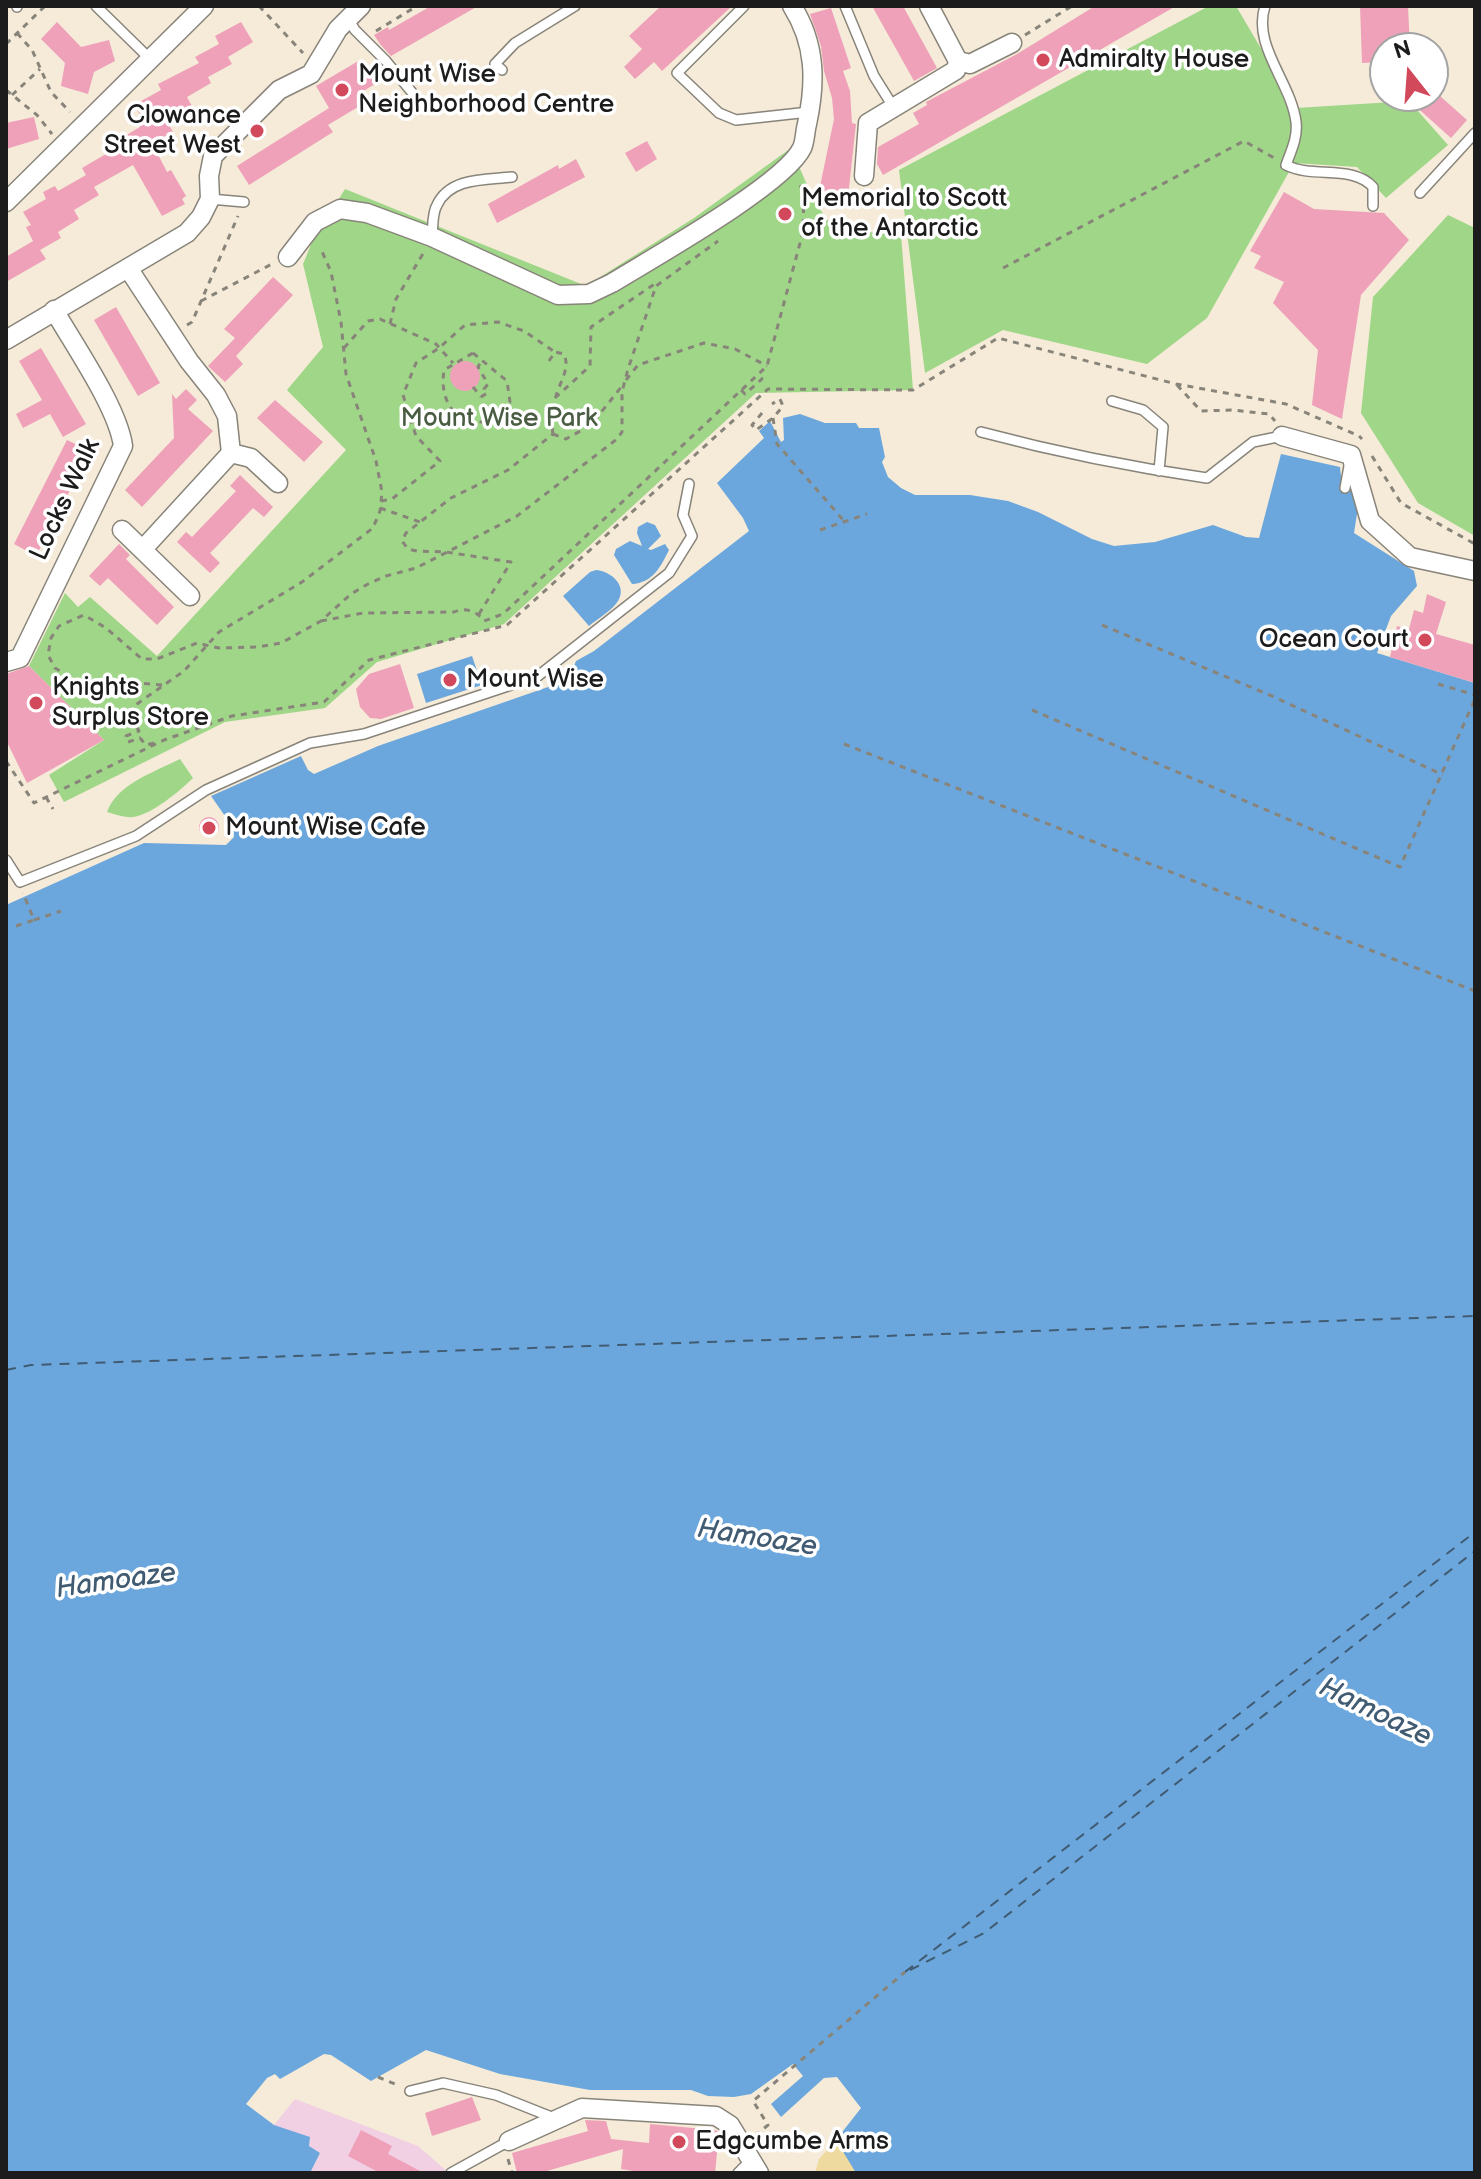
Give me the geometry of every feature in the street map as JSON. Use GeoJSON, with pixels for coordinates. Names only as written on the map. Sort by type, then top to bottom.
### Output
{"type":"FeatureCollection","features":[{"type":"Feature","properties":{"kind":"street"},"geometry":{"type":"LineString","coordinates":[[6,202],[204,6]]}},
{"type":"Feature","properties":{"kind":"street"},"geometry":{"type":"LineString","coordinates":[[288,257],[315,222],[340,209],[367,213],[432,237],[558,295],[589,294],[746,199],[778,175],[802,149],[815,77],[802,21],[792,6]]}},
{"type":"Feature","properties":{"kind":"street"},"geometry":{"type":"LineString","coordinates":[[864,176],[868,123],[956,70],[958,61],[929,6]]}},
{"type":"Feature","properties":{"kind":"street"},"geometry":{"type":"LineString","coordinates":[[6,340],[187,233],[201,217],[210,199],[209,176],[213,156],[279,90],[317,68],[330,40],[355,12]]}},
{"type":"Feature","properties":{"kind":"street"},"geometry":{"type":"LineString","coordinates":[[958,61],[970,64],[1012,43]]}},
{"type":"Feature","properties":{"kind":"street"},"geometry":{"type":"LineString","coordinates":[[128,268],[172,337],[216,395],[227,416],[231,453],[143,549]]}},
{"type":"Feature","properties":{"kind":"street","name":"Locks Walk"},"geometry":{"type":"LineString","coordinates":[[6,662],[20,658],[123,446],[113,413],[54,310]]}},
{"type":"Feature","properties":{"kind":"street"},"geometry":{"type":"LineString","coordinates":[[1286,438],[1351,455],[1370,521],[1410,557],[1475,571]]}},
{"type":"Feature","properties":{"kind":"street"},"geometry":{"type":"LineString","coordinates":[[231,453],[251,458],[278,483]]}},
{"type":"Feature","properties":{"kind":"street"},"geometry":{"type":"LineString","coordinates":[[122,530],[190,596]]}},
{"type":"Feature","properties":{"kind":"street"},"geometry":{"type":"LineString","coordinates":[[509,2141],[582,2108],[716,2116],[730,2125],[751,2159]]}},
{"type":"Feature","properties":{"kind":"lane"},"geometry":{"type":"LineString","coordinates":[[96,6],[149,58]]}},
{"type":"Feature","properties":{"kind":"lane"},"geometry":{"type":"LineString","coordinates":[[502,70],[495,64],[515,43],[575,6]]}},
{"type":"Feature","properties":{"kind":"lane"},"geometry":{"type":"LineString","coordinates":[[744,6],[677,73],[719,113],[736,120],[809,112]]}},
{"type":"Feature","properties":{"kind":"lane"},"geometry":{"type":"LineString","coordinates":[[845,6],[874,76],[894,108]]}},
{"type":"Feature","properties":{"kind":"lane"},"geometry":{"type":"LineString","coordinates":[[1265,6],[1262,16],[1266,47],[1282,77],[1296,122],[1295,140],[1286,165],[1299,172],[1349,174],[1365,178],[1373,187],[1373,206]]}},
{"type":"Feature","properties":{"kind":"lane"},"geometry":{"type":"LineString","coordinates":[[355,12],[363,39],[420,102]]}},
{"type":"Feature","properties":{"kind":"lane"},"geometry":{"type":"LineString","coordinates":[[1420,193],[1475,133]]}},
{"type":"Feature","properties":{"kind":"lane"},"geometry":{"type":"LineString","coordinates":[[432,237],[436,206],[449,189],[466,183],[512,177]]}},
{"type":"Feature","properties":{"kind":"lane"},"geometry":{"type":"LineString","coordinates":[[210,199],[244,202]]}},
{"type":"Feature","properties":{"kind":"lane"},"geometry":{"type":"LineString","coordinates":[[1112,401],[1143,410],[1163,427],[1159,471]]}},
{"type":"Feature","properties":{"kind":"lane"},"geometry":{"type":"LineString","coordinates":[[981,432],[1066,455],[1207,478],[1253,442],[1286,438]]}},
{"type":"Feature","properties":{"kind":"lane"},"geometry":{"type":"LineString","coordinates":[[1345,488],[1351,455]]}},
{"type":"Feature","properties":{"kind":"lane"},"geometry":{"type":"LineString","coordinates":[[6,860],[20,882],[136,836],[206,790],[310,743],[364,734],[538,676],[669,573],[692,536],[683,515],[689,484]]}},
{"type":"Feature","properties":{"kind":"lane"},"geometry":{"type":"LineString","coordinates":[[410,2091],[443,2083],[496,2095],[557,2119]]}},
{"type":"Feature","properties":{"kind":"lane"},"geometry":{"type":"LineString","coordinates":[[451,2173],[509,2141]]}},
{"type":"Feature","properties":{"kind":"lane"},"geometry":{"type":"LineString","coordinates":[[738,2173],[751,2159]]}},
{"type":"Feature","properties":{"kind":"path"},"geometry":{"type":"LineString","coordinates":[[6,36],[8,42],[45,6]]}},
{"type":"Feature","properties":{"kind":"path"},"geometry":{"type":"LineString","coordinates":[[259,6],[317,68]]}},
{"type":"Feature","properties":{"kind":"path"},"geometry":{"type":"LineString","coordinates":[[363,39],[417,6]]}},
{"type":"Feature","properties":{"kind":"path"},"geometry":{"type":"LineString","coordinates":[[1012,43],[1072,6]]}},
{"type":"Feature","properties":{"kind":"path"},"geometry":{"type":"LineString","coordinates":[[17,33],[32,50],[51,92],[82,126]]}},
{"type":"Feature","properties":{"kind":"path"},"geometry":{"type":"LineString","coordinates":[[12,95],[40,69]]}},
{"type":"Feature","properties":{"kind":"path"},"geometry":{"type":"LineString","coordinates":[[6,90],[37,115],[61,147]]}},
{"type":"Feature","properties":{"kind":"path"},"geometry":{"type":"LineString","coordinates":[[1003,268],[1244,141],[1286,165]]}},
{"type":"Feature","properties":{"kind":"path"},"geometry":{"type":"LineString","coordinates":[[321,621],[363,613],[454,612],[462,609],[479,614],[484,621],[503,614],[767,366],[803,232],[804,188],[778,175]]}},
{"type":"Feature","properties":{"kind":"path"},"geometry":{"type":"LineString","coordinates":[[172,337],[192,322],[244,202]]}},
{"type":"Feature","properties":{"kind":"path"},"geometry":{"type":"LineString","coordinates":[[309,231],[325,254],[331,272],[346,374],[376,461],[382,492],[373,528],[302,582],[219,632],[184,671],[128,712],[139,731],[126,736],[128,742],[140,738],[146,745],[232,716],[324,702],[369,660],[507,625],[768,389],[913,390],[998,338],[1176,384],[1286,404],[1359,436],[1401,503],[1475,544]]}},
{"type":"Feature","properties":{"kind":"path"},"geometry":{"type":"LineString","coordinates":[[390,324],[396,299],[432,237]]}},
{"type":"Feature","properties":{"kind":"path"},"geometry":{"type":"LineString","coordinates":[[555,398],[590,366],[591,327],[719,241]]}},
{"type":"Feature","properties":{"kind":"path"},"geometry":{"type":"LineString","coordinates":[[201,301],[288,257]]}},
{"type":"Feature","properties":{"kind":"path"},"geometry":{"type":"LineString","coordinates":[[162,685],[138,683],[89,689],[55,668],[48,655],[51,638],[59,626],[84,615],[106,628],[142,659],[157,659],[197,643],[219,648],[281,643],[321,621],[351,594],[368,584],[416,568],[517,516],[622,432],[625,382],[644,319],[661,280]]}},
{"type":"Feature","properties":{"kind":"path"},"geometry":{"type":"LineString","coordinates":[[344,348],[368,321],[380,319],[418,335],[439,348],[453,363]]}},
{"type":"Feature","properties":{"kind":"path"},"geometry":{"type":"LineString","coordinates":[[381,501],[392,499],[440,461],[416,436],[403,395],[416,363],[465,325],[498,322],[524,331],[555,352],[564,354],[567,361],[555,398],[553,434],[508,470],[451,498],[406,533],[402,541],[408,549],[511,562],[479,614]]}},
{"type":"Feature","properties":{"kind":"path"},"geometry":{"type":"LineString","coordinates":[[553,434],[566,439],[591,425],[638,365],[704,343],[735,349],[767,366]]}},
{"type":"Feature","properties":{"kind":"path"},"geometry":{"type":"LineString","coordinates":[[549,361],[555,352]]}},
{"type":"Feature","properties":{"kind":"path"},"geometry":{"type":"LineString","coordinates":[[473,353],[507,381],[510,402],[481,422],[461,421],[446,404],[444,370],[453,363],[473,353]]}},
{"type":"Feature","properties":{"kind":"path"},"geometry":{"type":"LineString","coordinates":[[473,387],[481,397],[487,393],[484,389],[488,384],[478,367],[482,360]]}},
{"type":"Feature","properties":{"kind":"path"},"geometry":{"type":"LineString","coordinates":[[741,390],[745,394],[762,379],[758,374]]}},
{"type":"Feature","properties":{"kind":"path"},"geometry":{"type":"LineString","coordinates":[[1176,384],[1201,411],[1269,414],[1286,438]]}},
{"type":"Feature","properties":{"kind":"path"},"geometry":{"type":"LineString","coordinates":[[753,387],[761,395]]}},
{"type":"Feature","properties":{"kind":"path"},"geometry":{"type":"LineString","coordinates":[[762,413],[752,425],[756,430],[780,411],[782,401],[778,398],[772,404]]}},
{"type":"Feature","properties":{"kind":"path"},"geometry":{"type":"LineString","coordinates":[[773,418],[777,444],[845,522]]}},
{"type":"Feature","properties":{"kind":"path"},"geometry":{"type":"LineString","coordinates":[[380,508],[420,522]]}},
{"type":"Feature","properties":{"kind":"path"},"geometry":{"type":"LineString","coordinates":[[820,530],[867,514]]}},
{"type":"Feature","properties":{"kind":"path"},"geometry":{"type":"LineString","coordinates":[[1102,625],[1272,696],[1443,775]]}},
{"type":"Feature","properties":{"kind":"path"},"geometry":{"type":"LineString","coordinates":[[1032,710],[1400,867],[1475,697],[1438,684]]}},
{"type":"Feature","properties":{"kind":"path"},"geometry":{"type":"LineString","coordinates":[[6,761],[34,803],[164,740]]}},
{"type":"Feature","properties":{"kind":"path"},"geometry":{"type":"LineString","coordinates":[[844,744],[1475,991]]}},
{"type":"Feature","properties":{"kind":"path"},"geometry":{"type":"LineString","coordinates":[[46,797],[53,809]]}},
{"type":"Feature","properties":{"kind":"path"},"geometry":{"type":"LineString","coordinates":[[22,890],[34,920]]}},
{"type":"Feature","properties":{"kind":"path"},"geometry":{"type":"LineString","coordinates":[[16,926],[61,911]]}},
{"type":"Feature","properties":{"kind":"path"},"geometry":{"type":"LineString","coordinates":[[751,2159],[768,2125],[753,2101],[905,1972]]}},
{"type":"Feature","properties":{"kind":"path"},"geometry":{"type":"LineString","coordinates":[[378,2077],[389,2081]]}},
{"type":"Feature","properties":{"kind":"shaded area"},"geometry":{"type":"Polygon","coordinates":[[[295,2099],[418,2146],[449,2173],[310,2173],[320,2153],[274,2125],[295,2099]]]}},
{"type":"Feature","properties":{"kind":"green space"},"geometry":{"type":"Polygon","coordinates":[[[1209,6],[1236,6],[1296,108],[1369,103],[1369,112],[1419,112],[1448,145],[1386,198],[1357,167],[1294,163],[1207,318],[1147,364],[1003,330],[925,373],[899,170],[1209,6]]]}},
{"type":"Feature","properties":{"kind":"green space","name":"Mount Wise Park"},"geometry":{"type":"Polygon","coordinates":[[[791,148],[814,201],[832,226],[901,234],[913,390],[756,393],[504,624],[377,662],[325,708],[225,722],[64,802],[49,775],[104,740],[29,666],[65,593],[78,607],[90,597],[157,656],[346,450],[287,390],[323,347],[303,264],[312,242],[345,189],[586,286],[694,218],[791,148]]]}},
{"type":"Feature","properties":{"kind":"green space"},"geometry":{"type":"Polygon","coordinates":[[[1448,215],[1475,228],[1475,536],[1418,503],[1361,413],[1373,297],[1448,215]]]}},
{"type":"Feature","properties":{"kind":"green space"},"geometry":{"type":"Polygon","coordinates":[[[180,759],[193,778],[165,802],[133,817],[107,812],[119,793],[128,786],[180,759]]]}},
{"type":"Feature","properties":{"kind":"sand"},"geometry":{"type":"Polygon","coordinates":[[[836,2140],[909,2173],[815,2173],[819,2159],[836,2140]]]}},
{"type":"Feature","properties":{"kind":"water","name":"Hamoaze"},"geometry":{"type":"Polygon","coordinates":[[[800,414],[825,423],[856,423],[859,428],[879,428],[885,457],[882,462],[888,477],[915,495],[970,495],[1008,501],[1114,546],[1155,542],[1213,525],[1246,537],[1259,538],[1281,454],[1340,467],[1342,486],[1360,495],[1354,533],[1414,571],[1417,586],[1391,616],[1377,653],[1475,683],[1475,2173],[856,2173],[836,2140],[861,2108],[837,2077],[824,2078],[781,2117],[771,2104],[803,2076],[793,2064],[751,2094],[734,2097],[708,2096],[691,2090],[590,2090],[500,2074],[426,2050],[371,2081],[331,2055],[324,2054],[280,2079],[275,2074],[267,2078],[246,2104],[274,2125],[310,2137],[309,2146],[320,2153],[310,2173],[6,2173],[6,905],[144,843],[226,845],[234,837],[232,826],[211,796],[301,756],[308,770],[314,774],[378,746],[548,687],[576,661],[594,651],[749,531],[717,483],[764,438],[759,431],[770,421],[781,442],[784,440],[783,418],[800,414]]]}},
{"type":"Feature","properties":{"kind":"water"},"geometry":{"type":"Polygon","coordinates":[[[647,522],[655,525],[661,536],[648,549],[665,544],[669,550],[651,577],[632,584],[614,555],[616,549],[630,541],[642,546],[638,527],[647,522]]]}},
{"type":"Feature","properties":{"kind":"water"},"geometry":{"type":"Polygon","coordinates":[[[596,570],[616,580],[621,590],[612,608],[589,626],[563,596],[596,570]]]}},
{"type":"Feature","properties":{"kind":"water","name":"Mount Wise"},"geometry":{"type":"Polygon","coordinates":[[[472,656],[482,685],[426,703],[417,674],[472,656]]]}},
{"type":"Feature","properties":{"kind":"building"},"geometry":{"type":"Polygon","coordinates":[[[431,6],[478,6],[391,56],[374,35],[431,6]]]}},
{"type":"Feature","properties":{"kind":"building"},"geometry":{"type":"Polygon","coordinates":[[[661,6],[732,6],[662,71],[654,62],[635,79],[624,67],[642,49],[629,36],[661,6]]]}},
{"type":"Feature","properties":{"kind":"building"},"geometry":{"type":"Polygon","coordinates":[[[872,6],[903,6],[937,68],[914,81],[872,6]]]}},
{"type":"Feature","properties":{"kind":"building","name":"Admiralty House"},"geometry":{"type":"Polygon","coordinates":[[[1095,6],[1176,6],[883,175],[877,164],[878,147],[919,124],[913,113],[927,105],[926,102],[1017,54],[1095,6]]]}},
{"type":"Feature","properties":{"kind":"building"},"geometry":{"type":"Polygon","coordinates":[[[1360,6],[1408,6],[1409,32],[1369,32],[1369,63],[1362,63],[1360,6]]]}},
{"type":"Feature","properties":{"kind":"building"},"geometry":{"type":"Polygon","coordinates":[[[831,8],[851,68],[843,71],[850,91],[852,123],[856,124],[848,197],[819,191],[834,119],[821,46],[810,14],[831,8]]]}},
{"type":"Feature","properties":{"kind":"building"},"geometry":{"type":"Polygon","coordinates":[[[57,22],[81,47],[109,40],[115,61],[94,72],[88,94],[61,86],[65,63],[41,39],[57,22]]]}},
{"type":"Feature","properties":{"kind":"building"},"geometry":{"type":"Polygon","coordinates":[[[241,22],[253,42],[228,57],[232,64],[208,77],[211,83],[187,97],[194,110],[169,125],[173,132],[152,143],[167,172],[171,170],[186,196],[182,199],[185,204],[162,216],[133,165],[94,187],[99,195],[74,210],[79,219],[58,232],[61,238],[40,250],[46,259],[6,282],[6,257],[33,241],[26,227],[31,225],[23,212],[46,199],[43,192],[55,186],[58,191],[86,175],[82,168],[106,154],[103,149],[140,127],[137,121],[142,118],[134,105],[161,90],[158,84],[199,63],[195,57],[219,44],[215,36],[241,22]]]}},
{"type":"Feature","properties":{"kind":"building"},"geometry":{"type":"Polygon","coordinates":[[[360,60],[375,84],[357,95],[363,104],[328,125],[333,132],[249,185],[237,166],[329,108],[316,86],[360,60]]]}},
{"type":"Feature","properties":{"kind":"building"},"geometry":{"type":"Polygon","coordinates":[[[1449,104],[1467,120],[1451,138],[1422,112],[1449,112],[1449,104]]]}},
{"type":"Feature","properties":{"kind":"building"},"geometry":{"type":"Polygon","coordinates":[[[34,117],[39,139],[6,149],[6,123],[34,117]]]}},
{"type":"Feature","properties":{"kind":"building"},"geometry":{"type":"Polygon","coordinates":[[[647,141],[657,159],[636,172],[625,153],[647,141]]]}},
{"type":"Feature","properties":{"kind":"building"},"geometry":{"type":"Polygon","coordinates":[[[576,159],[585,177],[497,223],[488,204],[558,165],[559,169],[576,159]]]}},
{"type":"Feature","properties":{"kind":"building"},"geometry":{"type":"Polygon","coordinates":[[[1284,192],[1314,209],[1384,213],[1409,240],[1361,295],[1342,419],[1312,405],[1318,350],[1273,303],[1284,282],[1254,268],[1261,256],[1250,251],[1284,192]]]}},
{"type":"Feature","properties":{"kind":"building"},"geometry":{"type":"Polygon","coordinates":[[[273,277],[293,295],[236,356],[243,364],[225,382],[208,366],[235,338],[224,329],[273,277]]]}},
{"type":"Feature","properties":{"kind":"building"},"geometry":{"type":"Polygon","coordinates":[[[116,307],[160,383],[138,396],[94,320],[116,307]]]}},
{"type":"Feature","properties":{"kind":"building"},"geometry":{"type":"Polygon","coordinates":[[[41,348],[86,424],[63,437],[50,414],[23,428],[16,414],[42,400],[19,361],[41,348]]]}},
{"type":"Feature","properties":{"kind":"building"},"geometry":{"type":"Polygon","coordinates":[[[465,361],[476,365],[480,376],[476,387],[465,391],[454,387],[450,376],[454,365],[465,361]]]}},
{"type":"Feature","properties":{"kind":"building"},"geometry":{"type":"Polygon","coordinates":[[[186,389],[197,400],[188,409],[213,431],[142,507],[125,490],[174,438],[172,394],[176,399],[186,389]]]}},
{"type":"Feature","properties":{"kind":"building"},"geometry":{"type":"Polygon","coordinates":[[[275,400],[323,442],[304,462],[257,418],[275,400]]]}},
{"type":"Feature","properties":{"kind":"building"},"geometry":{"type":"Polygon","coordinates":[[[67,440],[90,451],[67,496],[70,498],[36,556],[14,544],[67,440]]]}},
{"type":"Feature","properties":{"kind":"building"},"geometry":{"type":"Polygon","coordinates":[[[240,475],[273,507],[264,517],[253,508],[210,553],[220,563],[210,573],[177,542],[186,532],[192,537],[236,491],[230,486],[240,475]]]}},
{"type":"Feature","properties":{"kind":"building"},"geometry":{"type":"Polygon","coordinates":[[[119,544],[130,555],[126,559],[174,607],[157,625],[108,578],[100,586],[89,576],[119,544]]]}},
{"type":"Feature","properties":{"kind":"building","name":"Ocean Court"},"geometry":{"type":"Polygon","coordinates":[[[1427,594],[1446,602],[1436,634],[1475,645],[1475,683],[1390,657],[1397,626],[1409,629],[1414,610],[1423,613],[1427,594]]]}},
{"type":"Feature","properties":{"kind":"building"},"geometry":{"type":"Polygon","coordinates":[[[400,664],[414,708],[381,719],[370,718],[360,707],[356,689],[369,674],[400,664]]]}},
{"type":"Feature","properties":{"kind":"building","name":"Knights Surplus Store"},"geometry":{"type":"Polygon","coordinates":[[[29,666],[104,740],[27,783],[6,740],[6,674],[29,666]]]}},
{"type":"Feature","properties":{"kind":"building","name":"Mount Wise Cafe"},"geometry":{"type":"Polygon","coordinates":[[[205,817],[213,817],[219,827],[213,837],[205,837],[199,831],[199,823],[205,817]]]}},
{"type":"Feature","properties":{"kind":"building"},"geometry":{"type":"Polygon","coordinates":[[[472,2097],[481,2120],[432,2136],[425,2113],[472,2097]]]}},
{"type":"Feature","properties":{"kind":"building"},"geometry":{"type":"Polygon","coordinates":[[[585,2120],[606,2121],[611,2139],[649,2143],[650,2124],[715,2130],[719,2132],[715,2173],[646,2173],[621,2169],[623,2149],[540,2173],[517,2173],[512,2153],[588,2131],[585,2120]]]}},
{"type":"Feature","properties":{"kind":"building"},"geometry":{"type":"Polygon","coordinates":[[[361,2130],[392,2146],[388,2154],[424,2173],[380,2173],[348,2156],[361,2130]]]}},
{"type":"Feature","properties":{"kind":"ferry route"},"geometry":{"type":"LineString","coordinates":[[6,1370],[31,1365],[1475,1316]]}},
{"type":"Feature","properties":{"kind":"ferry route"},"geometry":{"type":"LineString","coordinates":[[905,1972],[1475,1532]]}},
{"type":"Feature","properties":{"kind":"ferry route"},"geometry":{"type":"LineString","coordinates":[[910,1970],[984,1933],[1475,1551]]}},
{"type":"Feature","properties":{"kind":"place","name":"Admiralty House"},"geometry":{"type":"Point","coordinates":[1043,60]}},
{"type":"Feature","properties":{"kind":"place","name":"Mount Wise Neighborhood Centre"},"geometry":{"type":"Point","coordinates":[342,90]}},
{"type":"Feature","properties":{"kind":"place","name":"Clowance Street West"},"geometry":{"type":"Point","coordinates":[257,131]}},
{"type":"Feature","properties":{"kind":"place","name":"Memorial to Scott of the Antarctic"},"geometry":{"type":"Point","coordinates":[785,214]}},
{"type":"Feature","properties":{"kind":"place","name":"Ocean Court"},"geometry":{"type":"Point","coordinates":[1425,640]}},
{"type":"Feature","properties":{"kind":"place","name":"Mount Wise"},"geometry":{"type":"Point","coordinates":[450,680]}},
{"type":"Feature","properties":{"kind":"place","name":"Knights Surplus Store"},"geometry":{"type":"Point","coordinates":[36,703]}},
{"type":"Feature","properties":{"kind":"place","name":"Mount Wise Cafe"},"geometry":{"type":"Point","coordinates":[209,828]}},
{"type":"Feature","properties":{"kind":"place","name":"Edgcumbe Arms"},"geometry":{"type":"Point","coordinates":[679,2142]}}]}
